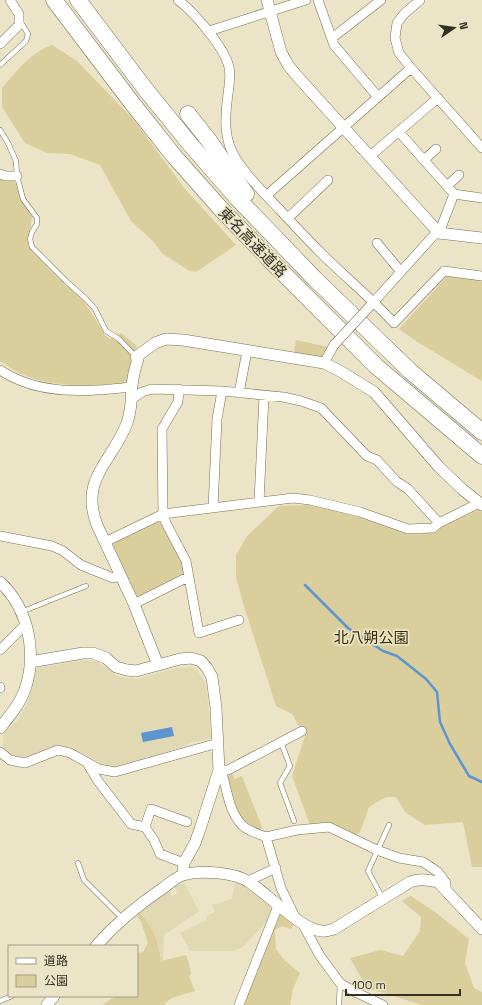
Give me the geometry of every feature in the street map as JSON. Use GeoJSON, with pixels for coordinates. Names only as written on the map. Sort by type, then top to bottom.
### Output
{"type":"FeatureCollection","features":[{"type":"Feature","properties":{"kind":"highway","name":"東名高速道路"},"geometry":{"type":"LineString","coordinates":[[54,0],[174,156],[221,209],[376,366],[482,456]]}},
{"type":"Feature","properties":{"kind":"highway","name":"東名高速道路"},"geometry":{"type":"LineString","coordinates":[[78,0],[146,90],[232,192],[315,279],[410,370],[482,432]]}},
{"type":"Feature","properties":{"kind":"highway"},"geometry":{"type":"LineString","coordinates":[[188,114],[210,142],[248,198],[270,224],[362,323]]}},
{"type":"Feature","properties":{"kind":"highway"},"geometry":{"type":"LineString","coordinates":[[376,366],[416,406],[482,466]]}},
{"type":"Feature","properties":{"kind":"street"},"geometry":{"type":"LineString","coordinates":[[0,44],[19,25],[18,14],[10,0]]}},
{"type":"Feature","properties":{"kind":"street"},"geometry":{"type":"LineString","coordinates":[[178,0],[188,8],[209,31],[226,58],[230,79],[225,116],[225,129],[235,158],[266,196],[372,304],[394,323],[444,271],[482,276]]}},
{"type":"Feature","properties":{"kind":"street"},"geometry":{"type":"LineString","coordinates":[[267,0],[281,52],[296,76],[439,233]]}},
{"type":"Feature","properties":{"kind":"street"},"geometry":{"type":"LineString","coordinates":[[209,31],[306,0]]}},
{"type":"Feature","properties":{"kind":"street"},"geometry":{"type":"LineString","coordinates":[[318,0],[334,45],[378,97]]}},
{"type":"Feature","properties":{"kind":"street"},"geometry":{"type":"LineString","coordinates":[[332,38],[381,0]]}},
{"type":"Feature","properties":{"kind":"street"},"geometry":{"type":"LineString","coordinates":[[420,0],[404,14],[397,23],[396,38],[399,53],[482,148]]}},
{"type":"Feature","properties":{"kind":"street"},"geometry":{"type":"LineString","coordinates":[[266,196],[411,68]]}},
{"type":"Feature","properties":{"kind":"street"},"geometry":{"type":"LineString","coordinates":[[370,156],[438,98]]}},
{"type":"Feature","properties":{"kind":"street"},"geometry":{"type":"LineString","coordinates":[[399,132],[454,194],[482,198]]}},
{"type":"Feature","properties":{"kind":"street"},"geometry":{"type":"LineString","coordinates":[[424,160],[436,150]]}},
{"type":"Feature","properties":{"kind":"street"},"geometry":{"type":"LineString","coordinates":[[0,174],[6,176],[17,176]]}},
{"type":"Feature","properties":{"kind":"street"},"geometry":{"type":"LineString","coordinates":[[447,186],[459,175]]}},
{"type":"Feature","properties":{"kind":"street"},"geometry":{"type":"LineString","coordinates":[[288,218],[328,180]]}},
{"type":"Feature","properties":{"kind":"street"},"geometry":{"type":"LineString","coordinates":[[439,233],[454,194]]}},
{"type":"Feature","properties":{"kind":"street"},"geometry":{"type":"LineString","coordinates":[[324,363],[334,345],[434,234],[439,233],[482,238]]}},
{"type":"Feature","properties":{"kind":"street"},"geometry":{"type":"LineString","coordinates":[[377,243],[401,272]]}},
{"type":"Feature","properties":{"kind":"street"},"geometry":{"type":"LineString","coordinates":[[105,542],[163,514],[293,498],[310,500],[360,512],[408,529],[433,528],[439,523],[480,504],[439,467],[374,392],[324,363],[302,358],[246,351],[182,340],[166,339],[155,343],[136,356],[138,359],[134,371],[132,406],[127,423],[115,448],[102,466],[95,483],[92,500],[94,516],[105,542],[134,604],[158,665]]}},
{"type":"Feature","properties":{"kind":"street"},"geometry":{"type":"LineString","coordinates":[[239,393],[246,351]]}},
{"type":"Feature","properties":{"kind":"street"},"geometry":{"type":"LineString","coordinates":[[0,370],[19,381],[50,390],[89,391],[132,387]]}},
{"type":"Feature","properties":{"kind":"street"},"geometry":{"type":"LineString","coordinates":[[132,399],[142,392],[152,389],[222,391],[283,397],[321,408],[367,456],[377,460],[396,481],[408,489],[439,523]]}},
{"type":"Feature","properties":{"kind":"street"},"geometry":{"type":"LineString","coordinates":[[179,389],[178,402],[162,429],[163,514],[166,524],[186,561],[199,633],[239,620]]}},
{"type":"Feature","properties":{"kind":"street"},"geometry":{"type":"LineString","coordinates":[[213,508],[217,419],[222,391]]}},
{"type":"Feature","properties":{"kind":"street"},"geometry":{"type":"LineString","coordinates":[[259,502],[264,396]]}},
{"type":"Feature","properties":{"kind":"street"},"geometry":{"type":"LineString","coordinates":[[0,536],[52,546],[63,551],[81,565],[113,578],[121,576]]}},
{"type":"Feature","properties":{"kind":"street"},"geometry":{"type":"LineString","coordinates":[[134,604],[188,577]]}},
{"type":"Feature","properties":{"kind":"street"},"geometry":{"type":"LineString","coordinates":[[0,582],[7,589],[21,612],[31,653],[24,692],[11,715],[0,728]]}},
{"type":"Feature","properties":{"kind":"street"},"geometry":{"type":"LineString","coordinates":[[2,644],[25,625]]}},
{"type":"Feature","properties":{"kind":"street"},"geometry":{"type":"LineString","coordinates":[[30,662],[83,653],[93,653],[106,658],[116,667],[136,671],[191,658],[201,661],[208,668],[212,677],[216,708],[220,770],[232,808],[243,826],[266,837],[297,830],[329,827],[377,850],[399,858],[423,862],[438,872],[446,883],[447,892]]}},
{"type":"Feature","properties":{"kind":"street"},"geometry":{"type":"LineString","coordinates":[[220,770],[228,770],[302,731]]}},
{"type":"Feature","properties":{"kind":"street"},"geometry":{"type":"LineString","coordinates":[[0,752],[10,760],[25,763],[58,750],[70,753],[99,769],[114,772],[218,743]]}},
{"type":"Feature","properties":{"kind":"street"},"geometry":{"type":"LineString","coordinates":[[86,762],[98,781],[131,824],[145,827],[154,840],[160,854],[184,864]]}},
{"type":"Feature","properties":{"kind":"street"},"geometry":{"type":"LineString","coordinates":[[183,875],[184,864],[195,843],[194,826],[220,770]]}},
{"type":"Feature","properties":{"kind":"street"},"geometry":{"type":"LineString","coordinates":[[145,827],[151,809],[194,826]]}},
{"type":"Feature","properties":{"kind":"street"},"geometry":{"type":"LineString","coordinates":[[266,837],[281,888],[320,956],[340,983],[383,1005]]}},
{"type":"Feature","properties":{"kind":"street"},"geometry":{"type":"LineString","coordinates":[[248,881],[276,868]]}},
{"type":"Feature","properties":{"kind":"street"},"geometry":{"type":"LineString","coordinates":[[97,945],[132,910],[183,875],[219,873],[248,881],[278,906],[298,920],[322,932],[334,929],[410,882],[419,878],[438,882],[482,929]]}},
{"type":"Feature","properties":{"kind":"street"},"geometry":{"type":"LineString","coordinates":[[239,1005],[278,906]]}},
{"type":"Feature","properties":{"kind":"street"},"geometry":{"type":"LineString","coordinates":[[47,1005],[53,997]]}},
{"type":"Feature","properties":{"kind":"lane"},"geometry":{"type":"LineString","coordinates":[[0,65],[26,41],[28,34],[19,20]]}},
{"type":"Feature","properties":{"kind":"lane"},"geometry":{"type":"LineString","coordinates":[[0,130],[16,161],[17,176],[23,199],[37,218],[37,224],[30,239],[32,247],[90,303],[95,309],[106,331],[119,340],[136,356]]}},
{"type":"Feature","properties":{"kind":"lane"},"geometry":{"type":"LineString","coordinates":[[21,612],[86,586]]}},
{"type":"Feature","properties":{"kind":"lane"},"geometry":{"type":"LineString","coordinates":[[281,742],[290,766],[280,783],[294,821]]}},
{"type":"Feature","properties":{"kind":"lane"},"geometry":{"type":"LineString","coordinates":[[383,899],[368,871],[389,825]]}},
{"type":"Feature","properties":{"kind":"lane"},"geometry":{"type":"LineString","coordinates":[[78,863],[84,880],[123,919]]}},
{"type":"Feature","properties":{"kind":"lane"},"geometry":{"type":"LineString","coordinates":[[339,1005],[340,983]]}},
{"type":"Feature","properties":{"kind":"lane"},"geometry":{"type":"LineString","coordinates":[[0,1001],[10,997]]}},
{"type":"Feature","properties":{"kind":"shaded area"},"geometry":{"type":"Polygon","coordinates":[[[85,660],[96,661],[117,676],[137,679],[176,668],[193,667],[205,682],[211,735],[210,739],[193,742],[177,749],[113,768],[72,748],[59,745],[23,757],[12,755],[7,752],[3,748],[4,733],[17,721],[28,701],[36,668],[85,660]]]}},
{"type":"Feature","properties":{"kind":"shaded area"},"geometry":{"type":"Polygon","coordinates":[[[235,882],[247,885],[276,907],[261,928],[243,947],[234,951],[190,951],[180,933],[206,920],[207,916],[215,912],[212,905],[232,899],[235,882]]]}},
{"type":"Feature","properties":{"kind":"shaded area"},"geometry":{"type":"Polygon","coordinates":[[[184,883],[199,911],[164,935],[163,961],[161,961],[159,946],[139,911],[169,889],[172,896],[177,894],[175,886],[184,883]]]}},
{"type":"Feature","properties":{"kind":"green space"},"geometry":{"type":"Polygon","coordinates":[[[52,45],[77,61],[133,119],[185,189],[236,245],[196,272],[188,270],[163,254],[152,240],[131,221],[100,165],[70,154],[47,153],[25,143],[2,107],[2,88],[30,58],[44,48],[52,45]]]}},
{"type":"Feature","properties":{"kind":"green space"},"geometry":{"type":"Polygon","coordinates":[[[0,177],[14,181],[32,217],[28,246],[54,274],[84,301],[105,335],[110,339],[121,333],[137,346],[127,381],[124,381],[124,383],[73,385],[48,382],[21,374],[0,361],[0,177]]]}},
{"type":"Feature","properties":{"kind":"green space"},"geometry":{"type":"Polygon","coordinates":[[[448,275],[482,279],[482,381],[399,329],[448,275]]]}},
{"type":"Feature","properties":{"kind":"green space"},"geometry":{"type":"Polygon","coordinates":[[[296,340],[328,347],[322,358],[294,353],[296,340]]]}},
{"type":"Feature","properties":{"kind":"green space","name":"北八朔公園"},"geometry":{"type":"Polygon","coordinates":[[[309,505],[359,517],[403,532],[419,535],[435,530],[482,508],[482,867],[472,867],[463,822],[425,825],[406,813],[396,797],[386,797],[369,807],[360,832],[354,837],[310,825],[292,776],[305,736],[292,714],[276,706],[236,577],[236,555],[247,536],[279,506],[309,505]]]}},
{"type":"Feature","properties":{"kind":"green space"},"geometry":{"type":"Polygon","coordinates":[[[158,519],[161,521],[183,563],[184,573],[139,597],[136,595],[113,546],[115,541],[158,519]]]}},
{"type":"Feature","properties":{"kind":"green space"},"geometry":{"type":"Polygon","coordinates":[[[229,772],[231,772],[235,779],[242,776],[262,827],[260,830],[245,825],[235,807],[227,776],[229,772]]]}},
{"type":"Feature","properties":{"kind":"green space"},"geometry":{"type":"Polygon","coordinates":[[[411,896],[435,912],[469,939],[465,963],[474,988],[482,992],[482,1005],[422,1005],[367,988],[350,958],[381,950],[403,956],[420,931],[421,917],[402,901],[411,896]]]}},
{"type":"Feature","properties":{"kind":"green space"},"geometry":{"type":"Polygon","coordinates":[[[139,911],[154,934],[161,961],[186,955],[191,974],[189,976],[195,991],[172,998],[165,1003],[165,1005],[102,1005],[114,997],[138,997],[138,953],[143,952],[148,943],[141,922],[136,914],[139,911]]]}},
{"type":"Feature","properties":{"kind":"green space"},"geometry":{"type":"Polygon","coordinates":[[[279,911],[295,922],[291,929],[282,926],[275,930],[276,949],[284,960],[300,973],[293,989],[290,1005],[243,1005],[279,911]]]}},
{"type":"Feature","properties":{"kind":"water"},"geometry":{"type":"Polygon","coordinates":[[[172,727],[174,736],[143,742],[141,733],[172,727]]]}},
{"type":"Feature","properties":{"kind":"waterway"},"geometry":{"type":"LineString","coordinates":[[305,585],[348,628],[383,651],[397,656],[426,679],[437,692],[440,722],[450,744],[469,776],[482,782]]}}]}
